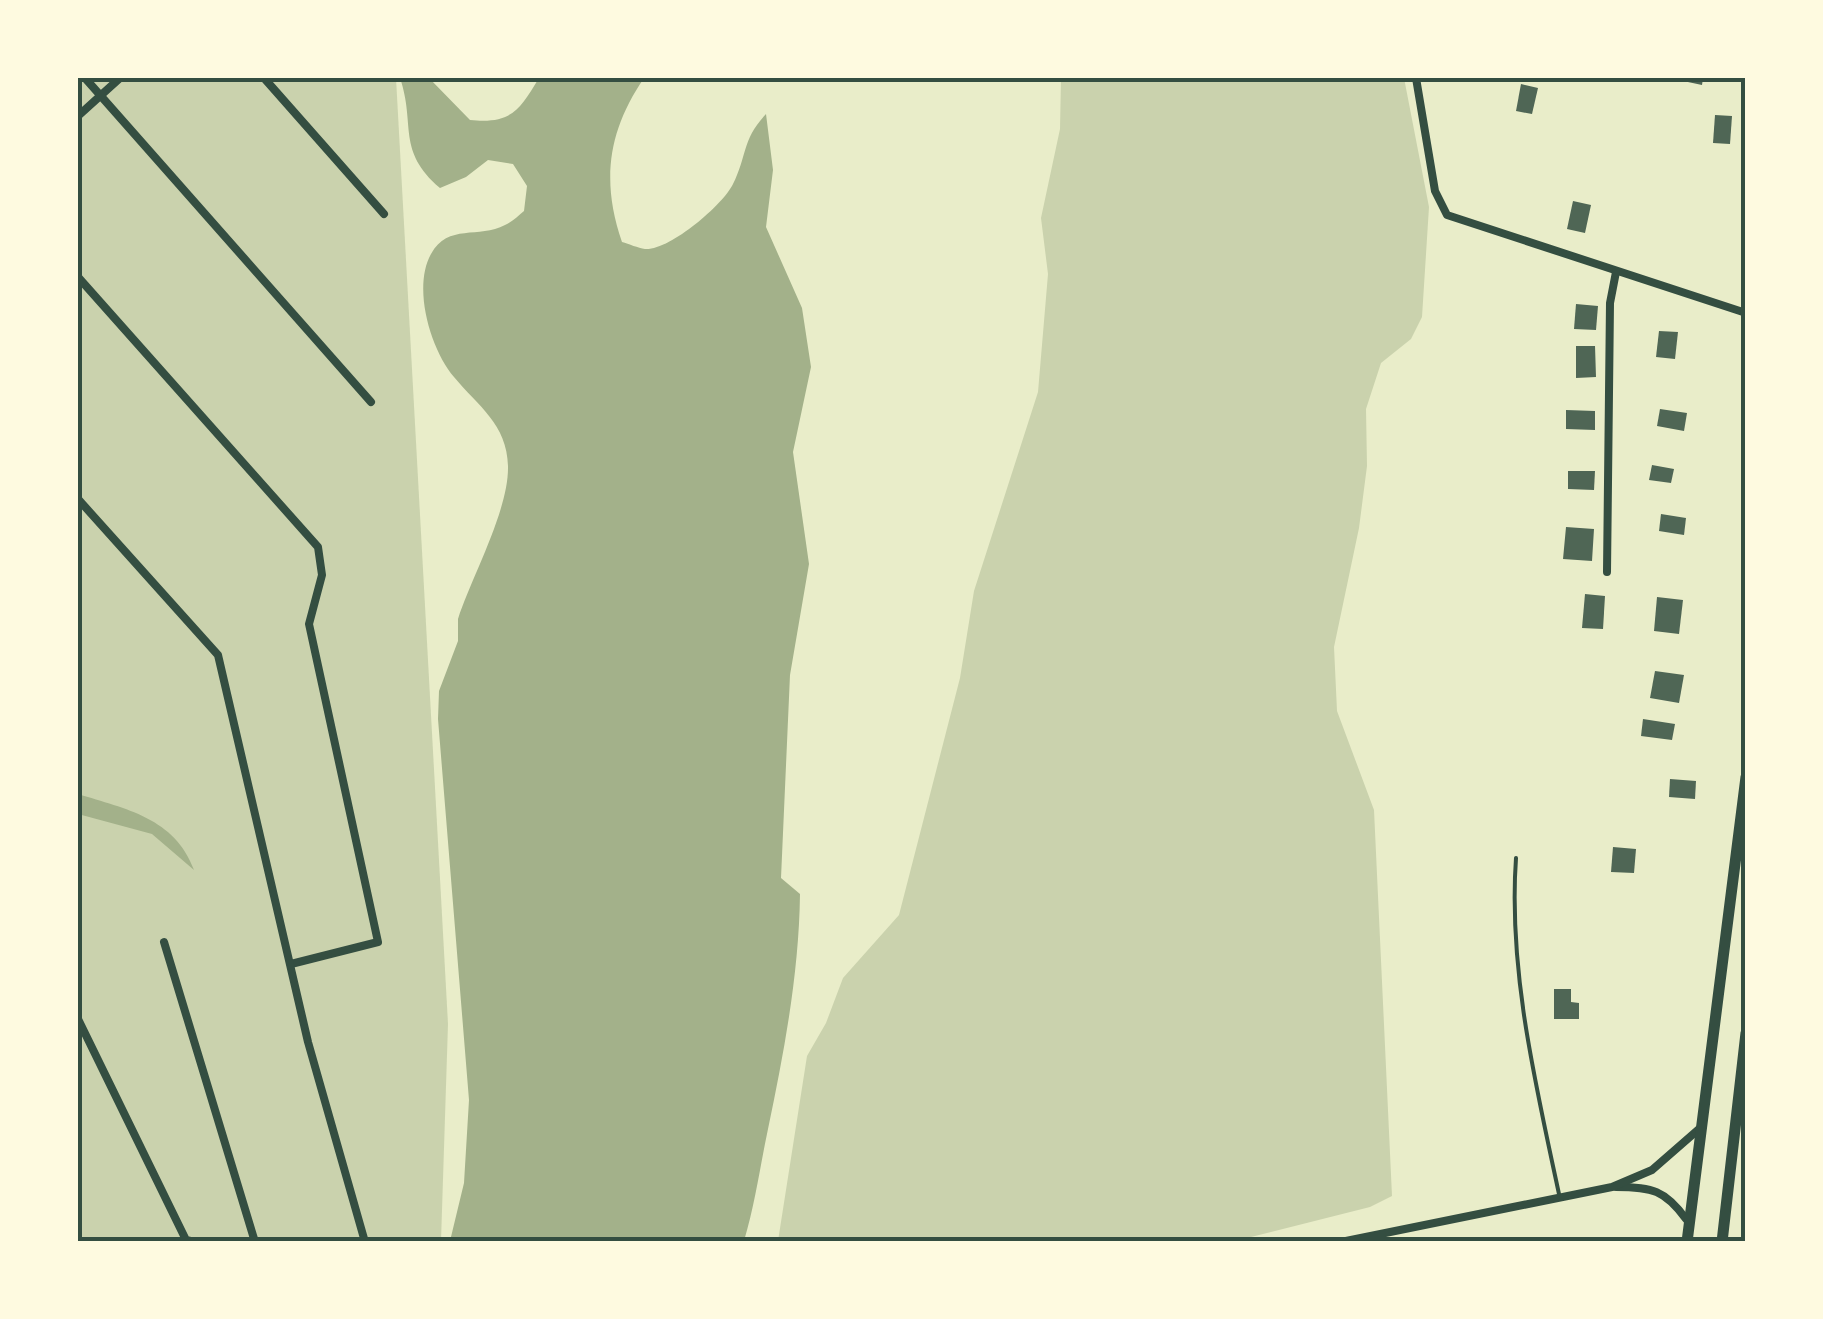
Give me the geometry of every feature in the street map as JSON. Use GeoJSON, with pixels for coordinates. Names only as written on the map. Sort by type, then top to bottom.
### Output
{"type":"FeatureCollection","features":[{"type":"Feature","properties":{"kind":"main road"},"geometry":{"type":"LineString","coordinates":[[1688,1242],[1746,778]]}},
{"type":"Feature","properties":{"kind":"main road"},"geometry":{"type":"LineString","coordinates":[[1722,1242],[1746,1033]]}},
{"type":"Feature","properties":{"kind":"main road"},"geometry":{"type":"LineString","coordinates":[[1680,1242],[1694,1196]]}},
{"type":"Feature","properties":{"kind":"street"},"geometry":{"type":"LineString","coordinates":[[85,78],[371,402]]}},
{"type":"Feature","properties":{"kind":"street"},"geometry":{"type":"LineString","coordinates":[[78,116],[120,78]]}},
{"type":"Feature","properties":{"kind":"street"},"geometry":{"type":"LineString","coordinates":[[264,78],[384,214]]}},
{"type":"Feature","properties":{"kind":"street"},"geometry":{"type":"LineString","coordinates":[[1416,78],[1435,192],[1447,214],[1746,313]]}},
{"type":"Feature","properties":{"kind":"street"},"geometry":{"type":"LineString","coordinates":[[1607,572],[1610,303],[1616,272]]}},
{"type":"Feature","properties":{"kind":"street"},"geometry":{"type":"LineString","coordinates":[[78,277],[318,547],[323,558],[309,624],[378,942],[291,964]]}},
{"type":"Feature","properties":{"kind":"street"},"geometry":{"type":"LineString","coordinates":[[78,498],[218,655],[291,964],[365,1242]]}},
{"type":"Feature","properties":{"kind":"street"},"geometry":{"type":"LineString","coordinates":[[164,942],[254,1242]]}},
{"type":"Feature","properties":{"kind":"street"},"geometry":{"type":"LineString","coordinates":[[78,1019],[186,1240],[195,1242]]}},
{"type":"Feature","properties":{"kind":"street"},"geometry":{"type":"LineString","coordinates":[[1341,1242],[1612,1187],[1652,1170],[1702,1125]]}},
{"type":"Feature","properties":{"kind":"street"},"geometry":{"type":"LineString","coordinates":[[1612,1187],[1653,1187],[1669,1196],[1686,1219]]}},
{"type":"Feature","properties":{"kind":"lane"},"geometry":{"type":"LineString","coordinates":[[1516,858],[1512,914],[1539,1099],[1560,1199]]}},
{"type":"Feature","properties":{"kind":"shaded area"},"geometry":{"type":"Polygon","coordinates":[[[78,78],[396,78],[448,1024],[441,1241],[78,1241],[78,78]]]}},
{"type":"Feature","properties":{"kind":"shaded area"},"geometry":{"type":"Polygon","coordinates":[[[400,78],[429,78],[470,120],[484,121],[512,113],[539,78],[644,78],[622,117],[610,177],[622,242],[645,249],[681,235],[727,193],[749,140],[766,114],[773,170],[766,227],[802,308],[811,367],[793,452],[809,564],[790,675],[781,878],[800,894],[797,954],[780,1071],[744,1241],[450,1241],[464,1183],[469,1100],[438,719],[439,691],[458,641],[458,619],[503,502],[508,466],[497,427],[454,377],[438,351],[427,318],[423,284],[431,254],[438,244],[455,235],[495,229],[510,222],[524,211],[527,186],[513,164],[488,160],[466,177],[440,188],[426,174],[412,149],[400,78]]]}},
{"type":"Feature","properties":{"kind":"shaded area"},"geometry":{"type":"Polygon","coordinates":[[[1061,78],[1404,78],[1429,207],[1422,317],[1411,339],[1381,363],[1366,409],[1367,466],[1359,528],[1334,647],[1337,711],[1374,810],[1392,1196],[1370,1207],[1235,1241],[778,1241],[807,1056],[826,1023],[843,978],[899,915],[960,678],[974,591],[1038,392],[1048,274],[1041,218],[1060,129],[1061,78]]]}},
{"type":"Feature","properties":{"kind":"shaded area"},"geometry":{"type":"Polygon","coordinates":[[[78,794],[131,811],[162,827],[186,852],[194,870],[152,834],[78,814],[78,794]]]}},
{"type":"Feature","properties":{"kind":"building"},"geometry":{"type":"Polygon","coordinates":[[[1669,78],[1703,78],[1702,85],[1669,78]]]}},
{"type":"Feature","properties":{"kind":"building"},"geometry":{"type":"Polygon","coordinates":[[[1521,84],[1538,88],[1532,114],[1516,111],[1521,84]]]}},
{"type":"Feature","properties":{"kind":"building"},"geometry":{"type":"Polygon","coordinates":[[[1715,115],[1732,116],[1730,144],[1713,143],[1715,115]]]}},
{"type":"Feature","properties":{"kind":"building"},"geometry":{"type":"Polygon","coordinates":[[[1573,201],[1591,205],[1585,233],[1567,229],[1573,201]]]}},
{"type":"Feature","properties":{"kind":"building"},"geometry":{"type":"Polygon","coordinates":[[[1576,304],[1598,306],[1596,330],[1574,329],[1576,304]]]}},
{"type":"Feature","properties":{"kind":"building"},"geometry":{"type":"Polygon","coordinates":[[[1659,331],[1678,332],[1675,359],[1656,357],[1659,331]]]}},
{"type":"Feature","properties":{"kind":"building"},"geometry":{"type":"Polygon","coordinates":[[[1576,346],[1595,346],[1596,377],[1576,378],[1576,346]]]}},
{"type":"Feature","properties":{"kind":"building"},"geometry":{"type":"Polygon","coordinates":[[[1660,409],[1687,413],[1684,431],[1657,426],[1660,409]]]}},
{"type":"Feature","properties":{"kind":"building"},"geometry":{"type":"Polygon","coordinates":[[[1566,410],[1595,411],[1595,430],[1566,429],[1566,410]]]}},
{"type":"Feature","properties":{"kind":"building"},"geometry":{"type":"Polygon","coordinates":[[[1652,465],[1674,469],[1671,483],[1649,480],[1652,465]]]}},
{"type":"Feature","properties":{"kind":"building"},"geometry":{"type":"Polygon","coordinates":[[[1568,471],[1595,471],[1594,490],[1568,489],[1568,471]]]}},
{"type":"Feature","properties":{"kind":"building"},"geometry":{"type":"Polygon","coordinates":[[[1661,514],[1686,518],[1684,535],[1659,531],[1661,514]]]}},
{"type":"Feature","properties":{"kind":"building"},"geometry":{"type":"Polygon","coordinates":[[[1566,527],[1594,529],[1592,561],[1563,559],[1566,527]]]}},
{"type":"Feature","properties":{"kind":"building"},"geometry":{"type":"Polygon","coordinates":[[[1585,594],[1605,596],[1603,629],[1582,628],[1585,594]]]}},
{"type":"Feature","properties":{"kind":"building"},"geometry":{"type":"Polygon","coordinates":[[[1657,597],[1683,600],[1679,634],[1654,631],[1657,597]]]}},
{"type":"Feature","properties":{"kind":"building"},"geometry":{"type":"Polygon","coordinates":[[[1655,671],[1684,675],[1679,703],[1650,698],[1655,671]]]}},
{"type":"Feature","properties":{"kind":"building"},"geometry":{"type":"Polygon","coordinates":[[[1643,719],[1675,724],[1672,740],[1641,736],[1643,719]]]}},
{"type":"Feature","properties":{"kind":"building"},"geometry":{"type":"Polygon","coordinates":[[[1670,779],[1696,781],[1695,799],[1669,797],[1670,779]]]}},
{"type":"Feature","properties":{"kind":"building"},"geometry":{"type":"Polygon","coordinates":[[[1613,847],[1636,849],[1634,873],[1611,872],[1613,847]]]}},
{"type":"Feature","properties":{"kind":"building"},"geometry":{"type":"Polygon","coordinates":[[[1554,989],[1571,989],[1571,1002],[1579,1003],[1579,1019],[1554,1019],[1554,989]]]}}]}
